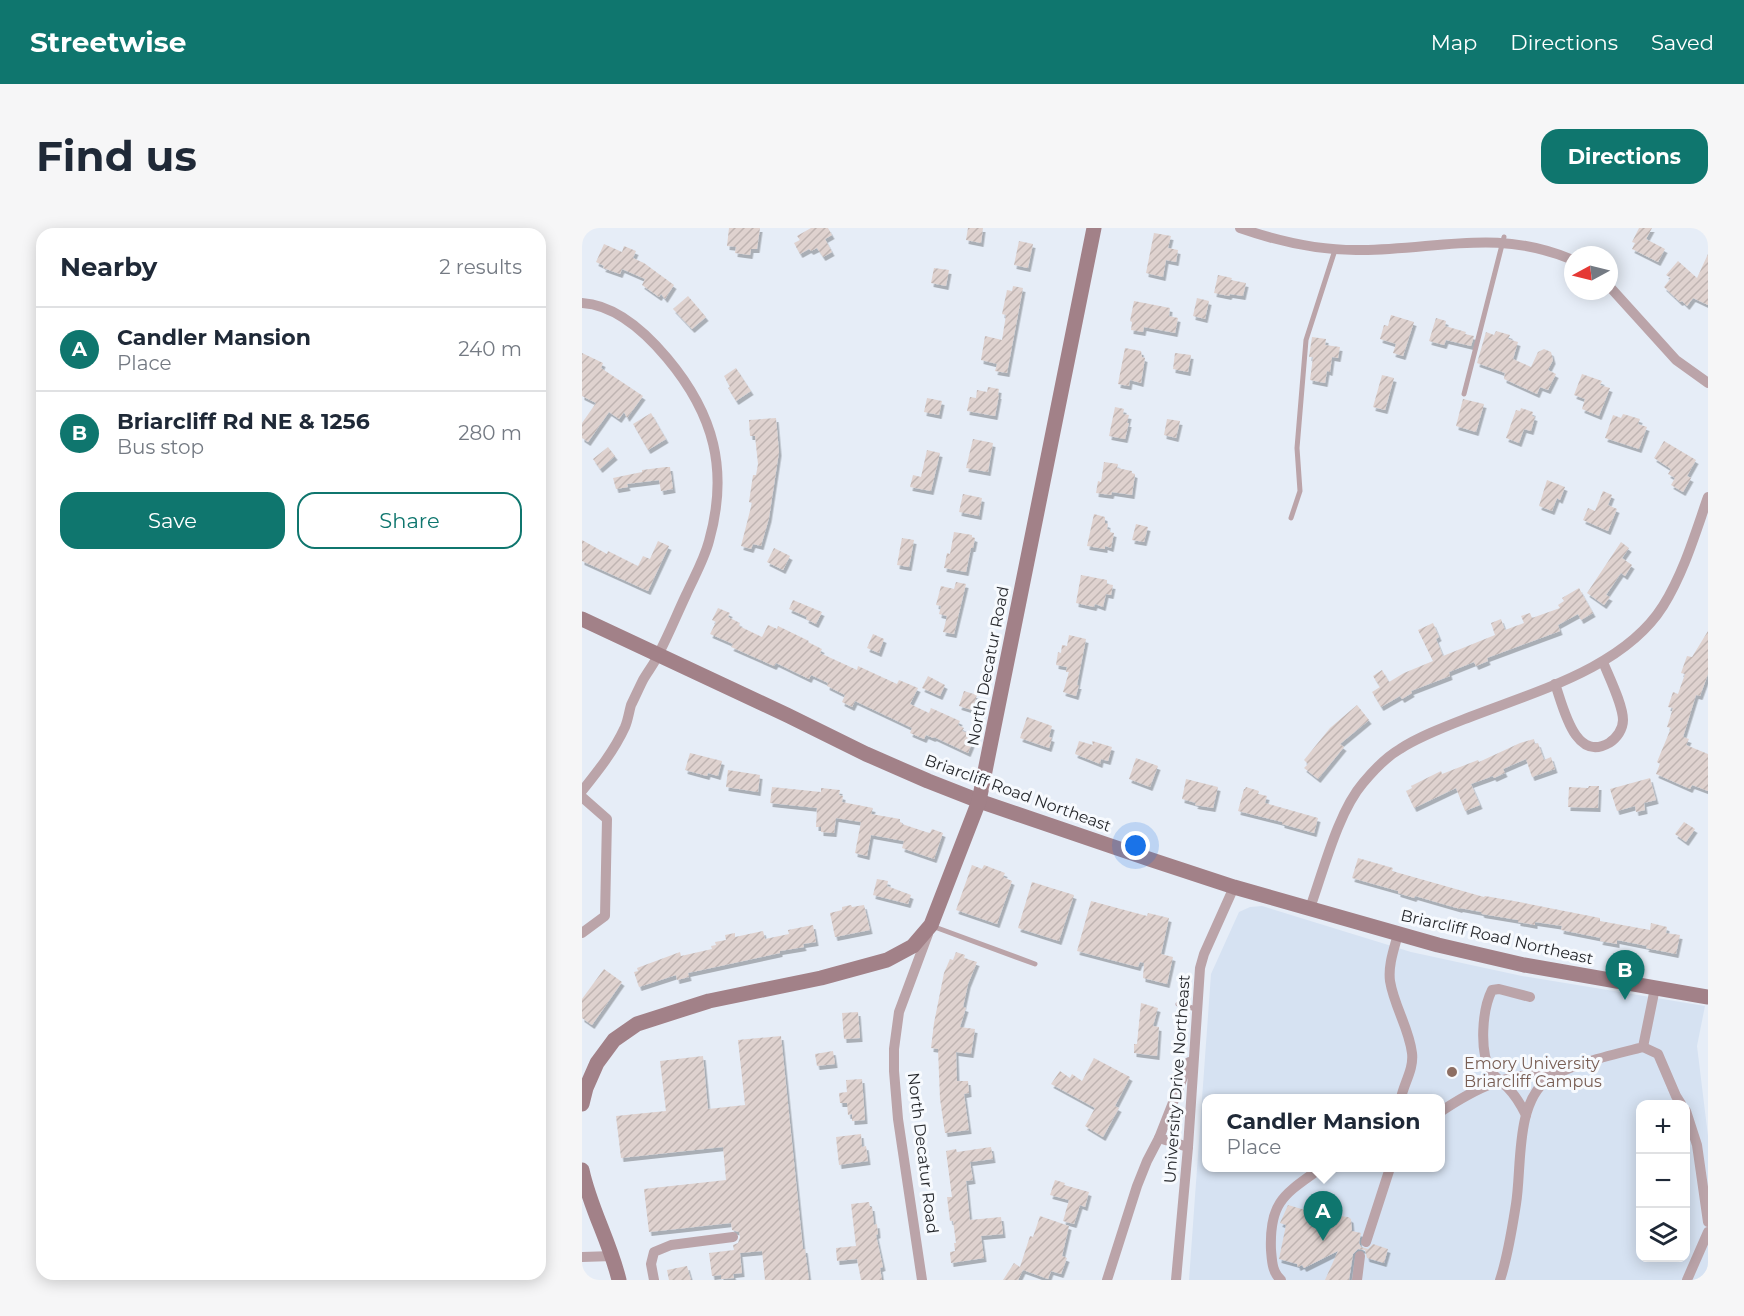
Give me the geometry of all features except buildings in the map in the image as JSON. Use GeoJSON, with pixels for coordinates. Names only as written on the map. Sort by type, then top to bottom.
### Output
{"type":"FeatureCollection","features":[{"type":"Feature","properties":{"kind":"main road","name":"North Decatur Road"},"geometry":{"type":"LineString","coordinates":[[931,925],[979,801],[1094,228]]}},
{"type":"Feature","properties":{"kind":"main road","name":"Briarcliff Road Northeast"},"geometry":{"type":"LineString","coordinates":[[582,619],[866,754],[979,801],[1234,887],[1398,934],[1489,957],[1708,997]]}},
{"type":"Feature","properties":{"kind":"main road"},"geometry":{"type":"LineString","coordinates":[[582,1104],[597,1063],[614,1040],[637,1024],[709,1001],[821,978],[887,960],[913,946],[931,925]]}},
{"type":"Feature","properties":{"kind":"main road"},"geometry":{"type":"LineString","coordinates":[[582,1170],[586,1187],[613,1256],[619,1280]]}},
{"type":"Feature","properties":{"kind":"street"},"geometry":{"type":"LineString","coordinates":[[1240,228],[1297,245],[1335,250],[1393,248],[1462,239],[1504,237],[1544,246],[1564,256]]}},
{"type":"Feature","properties":{"kind":"street"},"geometry":{"type":"LineString","coordinates":[[1618,296],[1676,360],[1708,383]]}},
{"type":"Feature","properties":{"kind":"street"},"geometry":{"type":"LineString","coordinates":[[582,303],[606,308],[635,326],[674,367],[697,400],[713,438],[718,496],[709,542],[702,562],[658,655],[642,682],[631,706],[626,725],[615,746],[602,767],[582,791]]}},
{"type":"Feature","properties":{"kind":"street"},"geometry":{"type":"LineString","coordinates":[[1310,908],[1350,801],[1375,770],[1399,750],[1441,729],[1555,684],[1603,662],[1637,635],[1662,607],[1686,562],[1708,497]]}},
{"type":"Feature","properties":{"kind":"street"},"geometry":{"type":"LineString","coordinates":[[1555,684],[1574,734],[1581,742],[1598,746],[1608,744],[1617,736],[1623,719],[1622,709],[1603,662]]}},
{"type":"Feature","properties":{"kind":"street"},"geometry":{"type":"LineString","coordinates":[[582,797],[607,819],[605,916],[582,933]]}},
{"type":"Feature","properties":{"kind":"street","name":"University Drive Northeast"},"geometry":{"type":"LineString","coordinates":[[1176,1280],[1200,968],[1234,887]]}},
{"type":"Feature","properties":{"kind":"street","name":"North Decatur Road"},"geometry":{"type":"LineString","coordinates":[[922,1280],[898,1119],[894,1049],[899,1012],[931,925]]}},
{"type":"Feature","properties":{"kind":"street"},"geometry":{"type":"LineString","coordinates":[[1398,934],[1391,960],[1390,979],[1408,1034],[1412,1055],[1410,1071],[1402,1094]]}},
{"type":"Feature","properties":{"kind":"street"},"geometry":{"type":"LineString","coordinates":[[1643,1047],[1654,988]]}},
{"type":"Feature","properties":{"kind":"street"},"geometry":{"type":"LineString","coordinates":[[1527,1115],[1521,1103],[1499,1081],[1485,1058],[1484,1023],[1492,990],[1499,989],[1530,997]]}},
{"type":"Feature","properties":{"kind":"street"},"geometry":{"type":"LineString","coordinates":[[1500,1280],[1516,1203],[1515,1162],[1518,1130],[1536,1093],[1546,1080],[1565,1070],[1643,1047],[1658,1054],[1678,1100]]}},
{"type":"Feature","properties":{"kind":"street"},"geometry":{"type":"LineString","coordinates":[[1107,1280],[1137,1186],[1159,1138],[1193,1050]]}},
{"type":"Feature","properties":{"kind":"street"},"geometry":{"type":"LineString","coordinates":[[1445,1109],[1474,1091],[1499,1081],[1534,1074],[1554,1076]]}},
{"type":"Feature","properties":{"kind":"street"},"geometry":{"type":"LineString","coordinates":[[1690,1123],[1697,1145],[1708,1222]]}},
{"type":"Feature","properties":{"kind":"street"},"geometry":{"type":"LineString","coordinates":[[1159,1138],[1188,1147]]}},
{"type":"Feature","properties":{"kind":"street"},"geometry":{"type":"LineString","coordinates":[[1281,1280],[1272,1265],[1272,1218],[1279,1203],[1292,1189],[1314,1172]]}},
{"type":"Feature","properties":{"kind":"street"},"geometry":{"type":"LineString","coordinates":[[1366,1242],[1387,1172]]}},
{"type":"Feature","properties":{"kind":"street"},"geometry":{"type":"LineString","coordinates":[[1687,1280],[1708,1232]]}},
{"type":"Feature","properties":{"kind":"street"},"geometry":{"type":"LineString","coordinates":[[654,1280],[651,1264],[654,1252],[671,1245],[733,1237]]}},
{"type":"Feature","properties":{"kind":"street"},"geometry":{"type":"LineString","coordinates":[[584,1257],[613,1256]]}},
{"type":"Feature","properties":{"kind":"street"},"geometry":{"type":"LineString","coordinates":[[1357,1280],[1360,1256]]}},
{"type":"Feature","properties":{"kind":"lane"},"geometry":{"type":"LineString","coordinates":[[1464,394],[1504,237]]}},
{"type":"Feature","properties":{"kind":"lane"},"geometry":{"type":"LineString","coordinates":[[1291,518],[1300,491],[1297,448],[1305,340],[1335,250]]}},
{"type":"Feature","properties":{"kind":"lane"},"geometry":{"type":"LineString","coordinates":[[931,925],[1035,964]]}},
{"type":"Feature","properties":{"kind":"lane"},"geometry":{"type":"LineString","coordinates":[[1178,1004],[1196,1009]]}},
{"type":"Feature","properties":{"kind":"shaded area","name":"Emory University Briarcliff Campus"},"geometry":{"type":"Polygon","coordinates":[[[1262,906],[1411,952],[1522,976],[1705,1006],[1697,1046],[1708,1136],[1708,1280],[1189,1280],[1202,1099],[1202,1172],[1445,1172],[1445,1094],[1202,1094],[1211,974],[1239,912],[1250,907],[1262,906]]]}},
{"type":"Feature","properties":{"kind":"place","name":"Briarcliff Rd NE & 1256"},"geometry":{"type":"Point","coordinates":[1625,1000]}},
{"type":"Feature","properties":{"kind":"place","name":"Emory University Briarcliff Campus"},"geometry":{"type":"Point","coordinates":[1452,1072]}},
{"type":"Feature","properties":{"kind":"place","name":"Candler Mansion"},"geometry":{"type":"Point","coordinates":[1323,1241]}}]}
